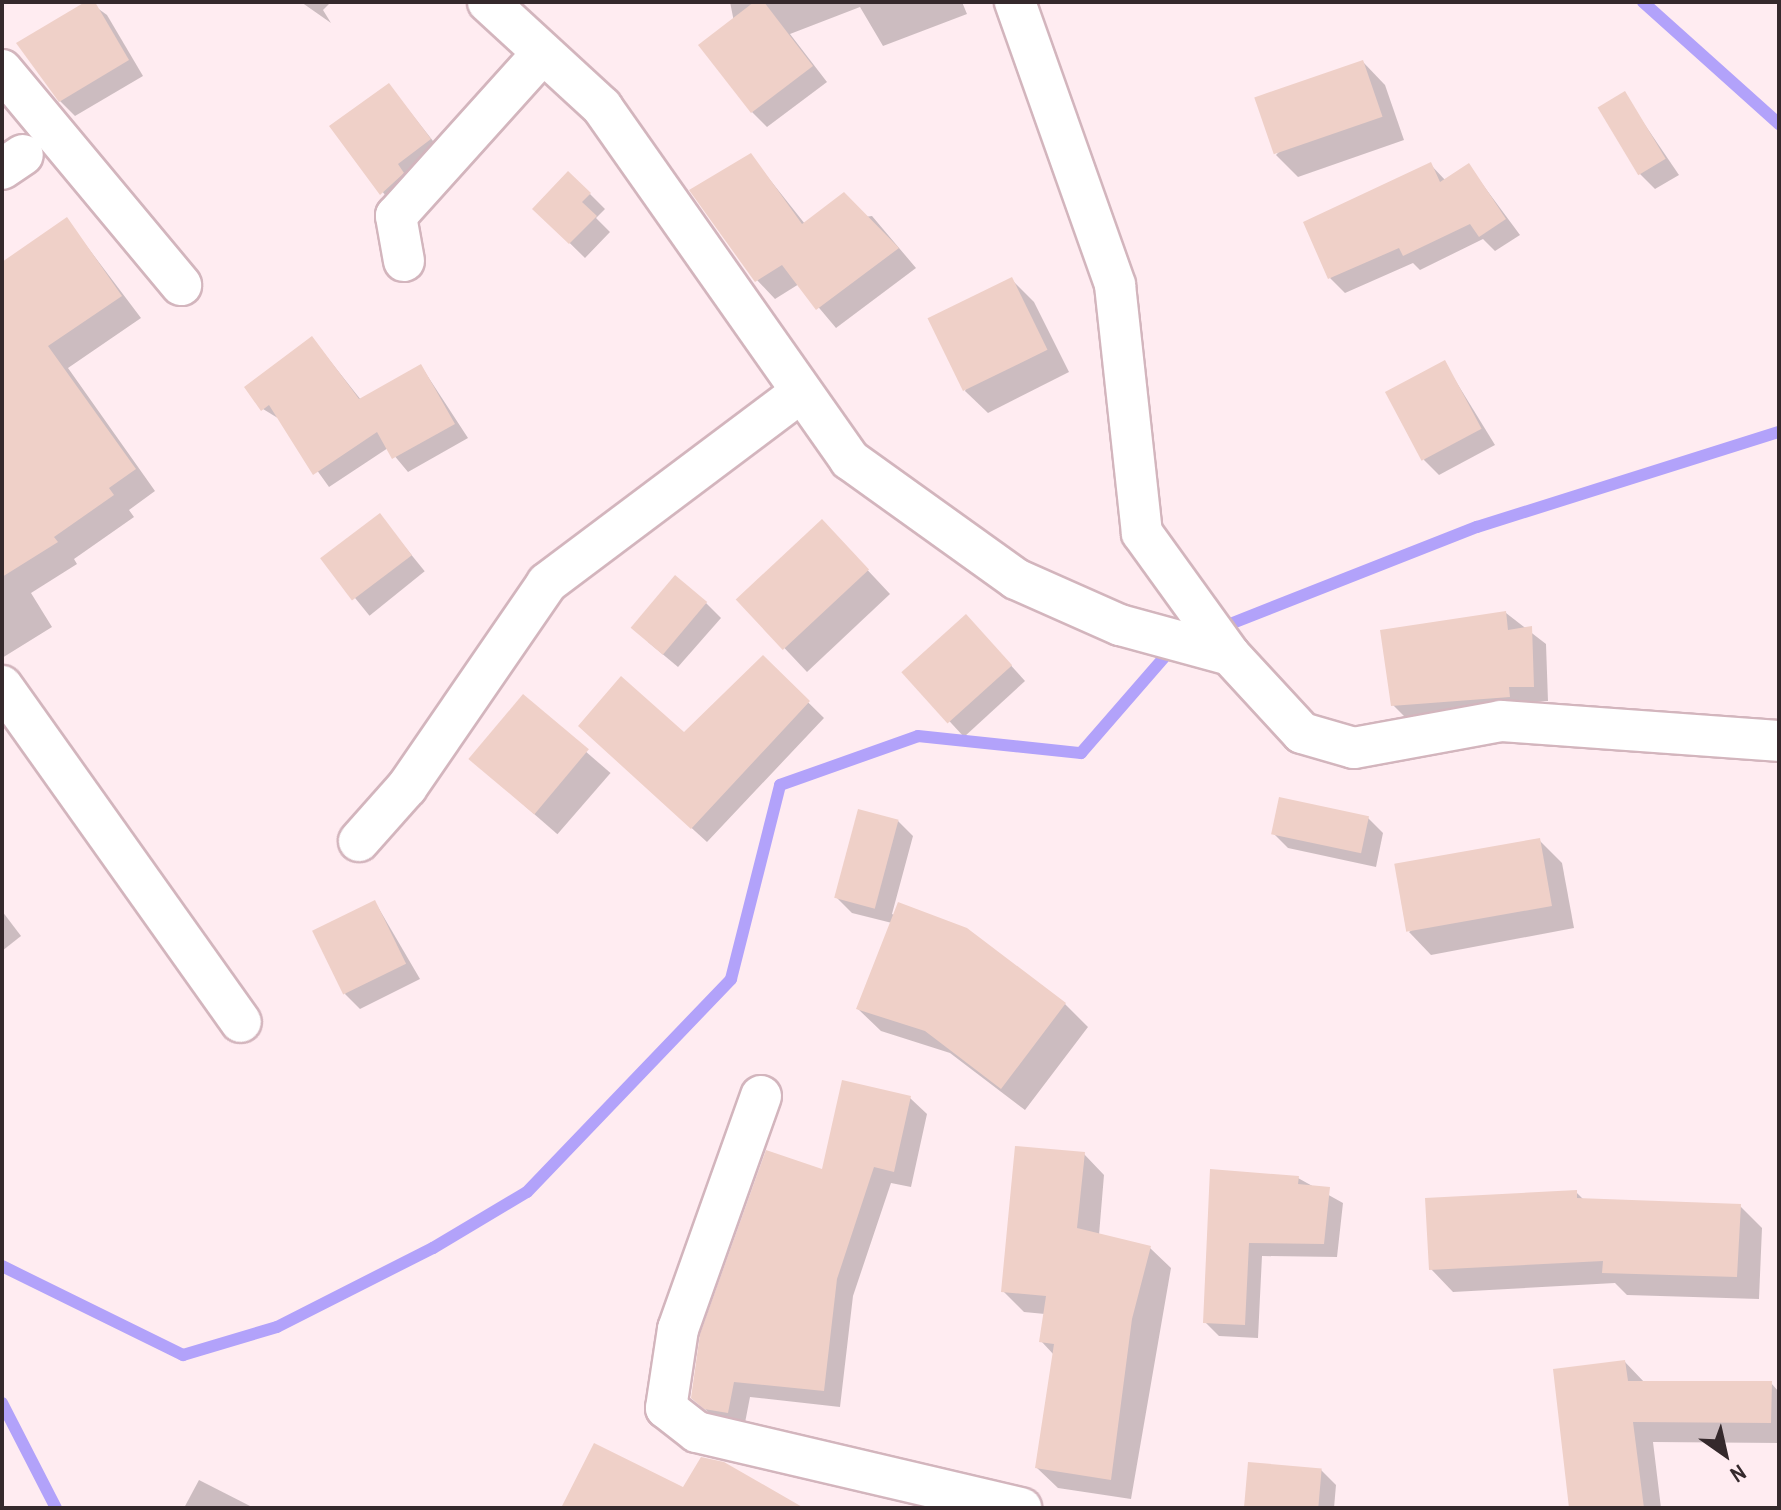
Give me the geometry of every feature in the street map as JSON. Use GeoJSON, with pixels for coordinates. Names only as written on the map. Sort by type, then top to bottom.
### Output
{"type":"FeatureCollection","features":[{"type":"Feature","properties":{"kind":"street"},"geometry":{"type":"LineString","coordinates":[[488,2],[602,107],[850,460],[1016,579],[1120,625],[1230,655]]}},
{"type":"Feature","properties":{"kind":"street"},"geometry":{"type":"LineString","coordinates":[[1015,2],[1115,285],[1142,533],[1230,655],[1302,733],[1354,748],[1501,721],[1779,741]]}},
{"type":"Feature","properties":{"kind":"street"},"geometry":{"type":"LineString","coordinates":[[404,261],[396,216],[543,53]]}},
{"type":"Feature","properties":{"kind":"street"},"geometry":{"type":"LineString","coordinates":[[2,70],[181,285]]}},
{"type":"Feature","properties":{"kind":"street"},"geometry":{"type":"LineString","coordinates":[[359,841],[407,787],[547,583],[801,392]]}},
{"type":"Feature","properties":{"kind":"street"},"geometry":{"type":"LineString","coordinates":[[2,686],[241,1022]]}},
{"type":"Feature","properties":{"kind":"street"},"geometry":{"type":"LineString","coordinates":[[761,1096],[678,1329],[666,1408],[697,1432],[1021,1508]]}},
{"type":"Feature","properties":{"kind":"building"},"geometry":{"type":"Polygon","coordinates":[[[85,2],[95,2],[129,60],[59,102],[16,43],[85,2]]]}},
{"type":"Feature","properties":{"kind":"building"},"geometry":{"type":"Polygon","coordinates":[[[754,2],[764,2],[813,66],[751,113],[698,45],[754,2]]]}},
{"type":"Feature","properties":{"kind":"building"},"geometry":{"type":"Polygon","coordinates":[[[1363,60],[1383,117],[1274,154],[1254,97],[1363,60]]]}},
{"type":"Feature","properties":{"kind":"building"},"geometry":{"type":"Polygon","coordinates":[[[389,83],[431,139],[398,164],[404,173],[380,195],[329,126],[389,83]]]}},
{"type":"Feature","properties":{"kind":"building"},"geometry":{"type":"Polygon","coordinates":[[[1625,91],[1666,159],[1638,175],[1598,107],[1625,91]]]}},
{"type":"Feature","properties":{"kind":"building"},"geometry":{"type":"Polygon","coordinates":[[[751,153],[802,224],[844,192],[899,248],[816,310],[782,265],[755,282],[689,190],[751,153]]]}},
{"type":"Feature","properties":{"kind":"building"},"geometry":{"type":"Polygon","coordinates":[[[1431,162],[1440,182],[1469,163],[1506,219],[1479,237],[1470,224],[1403,256],[1399,248],[1328,279],[1303,222],[1431,162]]]}},
{"type":"Feature","properties":{"kind":"building"},"geometry":{"type":"Polygon","coordinates":[[[568,171],[591,193],[582,202],[597,216],[569,244],[532,209],[568,171]]]}},
{"type":"Feature","properties":{"kind":"building"},"geometry":{"type":"Polygon","coordinates":[[[67,217],[122,296],[48,346],[136,469],[109,488],[114,495],[54,537],[58,542],[2,577],[2,262],[67,217]]]}},
{"type":"Feature","properties":{"kind":"building"},"geometry":{"type":"Polygon","coordinates":[[[1012,277],[1048,350],[963,391],[928,318],[1012,277]]]}},
{"type":"Feature","properties":{"kind":"building"},"geometry":{"type":"Polygon","coordinates":[[[312,336],[359,399],[421,364],[455,424],[392,459],[377,432],[313,475],[269,405],[261,411],[244,387],[312,336]]]}},
{"type":"Feature","properties":{"kind":"building"},"geometry":{"type":"Polygon","coordinates":[[[1445,360],[1482,429],[1422,461],[1385,392],[1445,360]]]}},
{"type":"Feature","properties":{"kind":"building"},"geometry":{"type":"Polygon","coordinates":[[[380,513],[412,555],[352,600],[320,558],[380,513]]]}},
{"type":"Feature","properties":{"kind":"building"},"geometry":{"type":"Polygon","coordinates":[[[822,519],[869,569],[783,650],[736,599],[822,519]]]}},
{"type":"Feature","properties":{"kind":"building"},"geometry":{"type":"Polygon","coordinates":[[[675,575],[707,602],[663,655],[631,628],[675,575]]]}},
{"type":"Feature","properties":{"kind":"building"},"geometry":{"type":"Polygon","coordinates":[[[1506,611],[1508,630],[1532,626],[1534,687],[1509,687],[1510,697],[1391,706],[1380,630],[1506,611]]]}},
{"type":"Feature","properties":{"kind":"building"},"geometry":{"type":"Polygon","coordinates":[[[966,614],[1012,665],[948,723],[901,672],[966,614]]]}},
{"type":"Feature","properties":{"kind":"building"},"geometry":{"type":"Polygon","coordinates":[[[763,655],[810,701],[691,829],[578,726],[621,676],[684,732],[763,655]]]}},
{"type":"Feature","properties":{"kind":"building"},"geometry":{"type":"Polygon","coordinates":[[[523,694],[589,749],[534,814],[468,759],[523,694]]]}},
{"type":"Feature","properties":{"kind":"building"},"geometry":{"type":"Polygon","coordinates":[[[1279,797],[1369,816],[1361,853],[1271,834],[1279,797]]]}},
{"type":"Feature","properties":{"kind":"building"},"geometry":{"type":"Polygon","coordinates":[[[858,809],[899,820],[875,909],[834,898],[858,809]]]}},
{"type":"Feature","properties":{"kind":"building"},"geometry":{"type":"Polygon","coordinates":[[[1540,838],[1552,906],[1406,932],[1394,864],[1540,838]]]}},
{"type":"Feature","properties":{"kind":"building"},"geometry":{"type":"Polygon","coordinates":[[[375,900],[406,964],[343,995],[312,931],[375,900]]]}},
{"type":"Feature","properties":{"kind":"building"},"geometry":{"type":"Polygon","coordinates":[[[898,902],[967,928],[1066,1003],[1001,1089],[925,1031],[856,1009],[898,902]]]}},
{"type":"Feature","properties":{"kind":"building"},"geometry":{"type":"Polygon","coordinates":[[[842,1080],[911,1096],[894,1172],[874,1167],[837,1279],[824,1391],[734,1382],[728,1413],[704,1409],[691,1398],[700,1334],[766,1150],[822,1169],[842,1080]]]}},
{"type":"Feature","properties":{"kind":"building"},"geometry":{"type":"Polygon","coordinates":[[[1015,1146],[1085,1152],[1077,1228],[1151,1246],[1132,1319],[1111,1480],[1035,1468],[1054,1344],[1039,1342],[1046,1296],[1001,1292],[1015,1146]]]}},
{"type":"Feature","properties":{"kind":"building"},"geometry":{"type":"Polygon","coordinates":[[[1210,1169],[1299,1176],[1298,1184],[1330,1187],[1324,1244],[1249,1243],[1245,1325],[1203,1323],[1210,1169]]]}},
{"type":"Feature","properties":{"kind":"building"},"geometry":{"type":"Polygon","coordinates":[[[1577,1190],[1577,1198],[1741,1204],[1737,1277],[1602,1273],[1603,1261],[1429,1270],[1425,1198],[1577,1190]]]}},
{"type":"Feature","properties":{"kind":"building"},"geometry":{"type":"Polygon","coordinates":[[[1625,1360],[1628,1381],[1772,1381],[1771,1423],[1633,1422],[1644,1508],[1569,1508],[1553,1369],[1625,1360]]]}},
{"type":"Feature","properties":{"kind":"building"},"geometry":{"type":"Polygon","coordinates":[[[594,1443],[683,1487],[701,1457],[724,1462],[804,1508],[561,1508],[594,1443]]]}},
{"type":"Feature","properties":{"kind":"building"},"geometry":{"type":"Polygon","coordinates":[[[1248,1462],[1322,1468],[1318,1508],[1244,1507],[1248,1462]]]}},
{"type":"Feature","properties":{"kind":"waterway"},"geometry":{"type":"LineString","coordinates":[[1643,2],[1779,124]]}},
{"type":"Feature","properties":{"kind":"waterway"},"geometry":{"type":"LineString","coordinates":[[1220,628],[1477,527],[1779,432]]}},
{"type":"Feature","properties":{"kind":"waterway"},"geometry":{"type":"LineString","coordinates":[[2,1266],[183,1355],[277,1327],[433,1248],[527,1192],[731,979],[780,785],[918,736],[1081,753],[1173,647]]}},
{"type":"Feature","properties":{"kind":"waterway"},"geometry":{"type":"LineString","coordinates":[[2,1403],[56,1508]]}}]}
